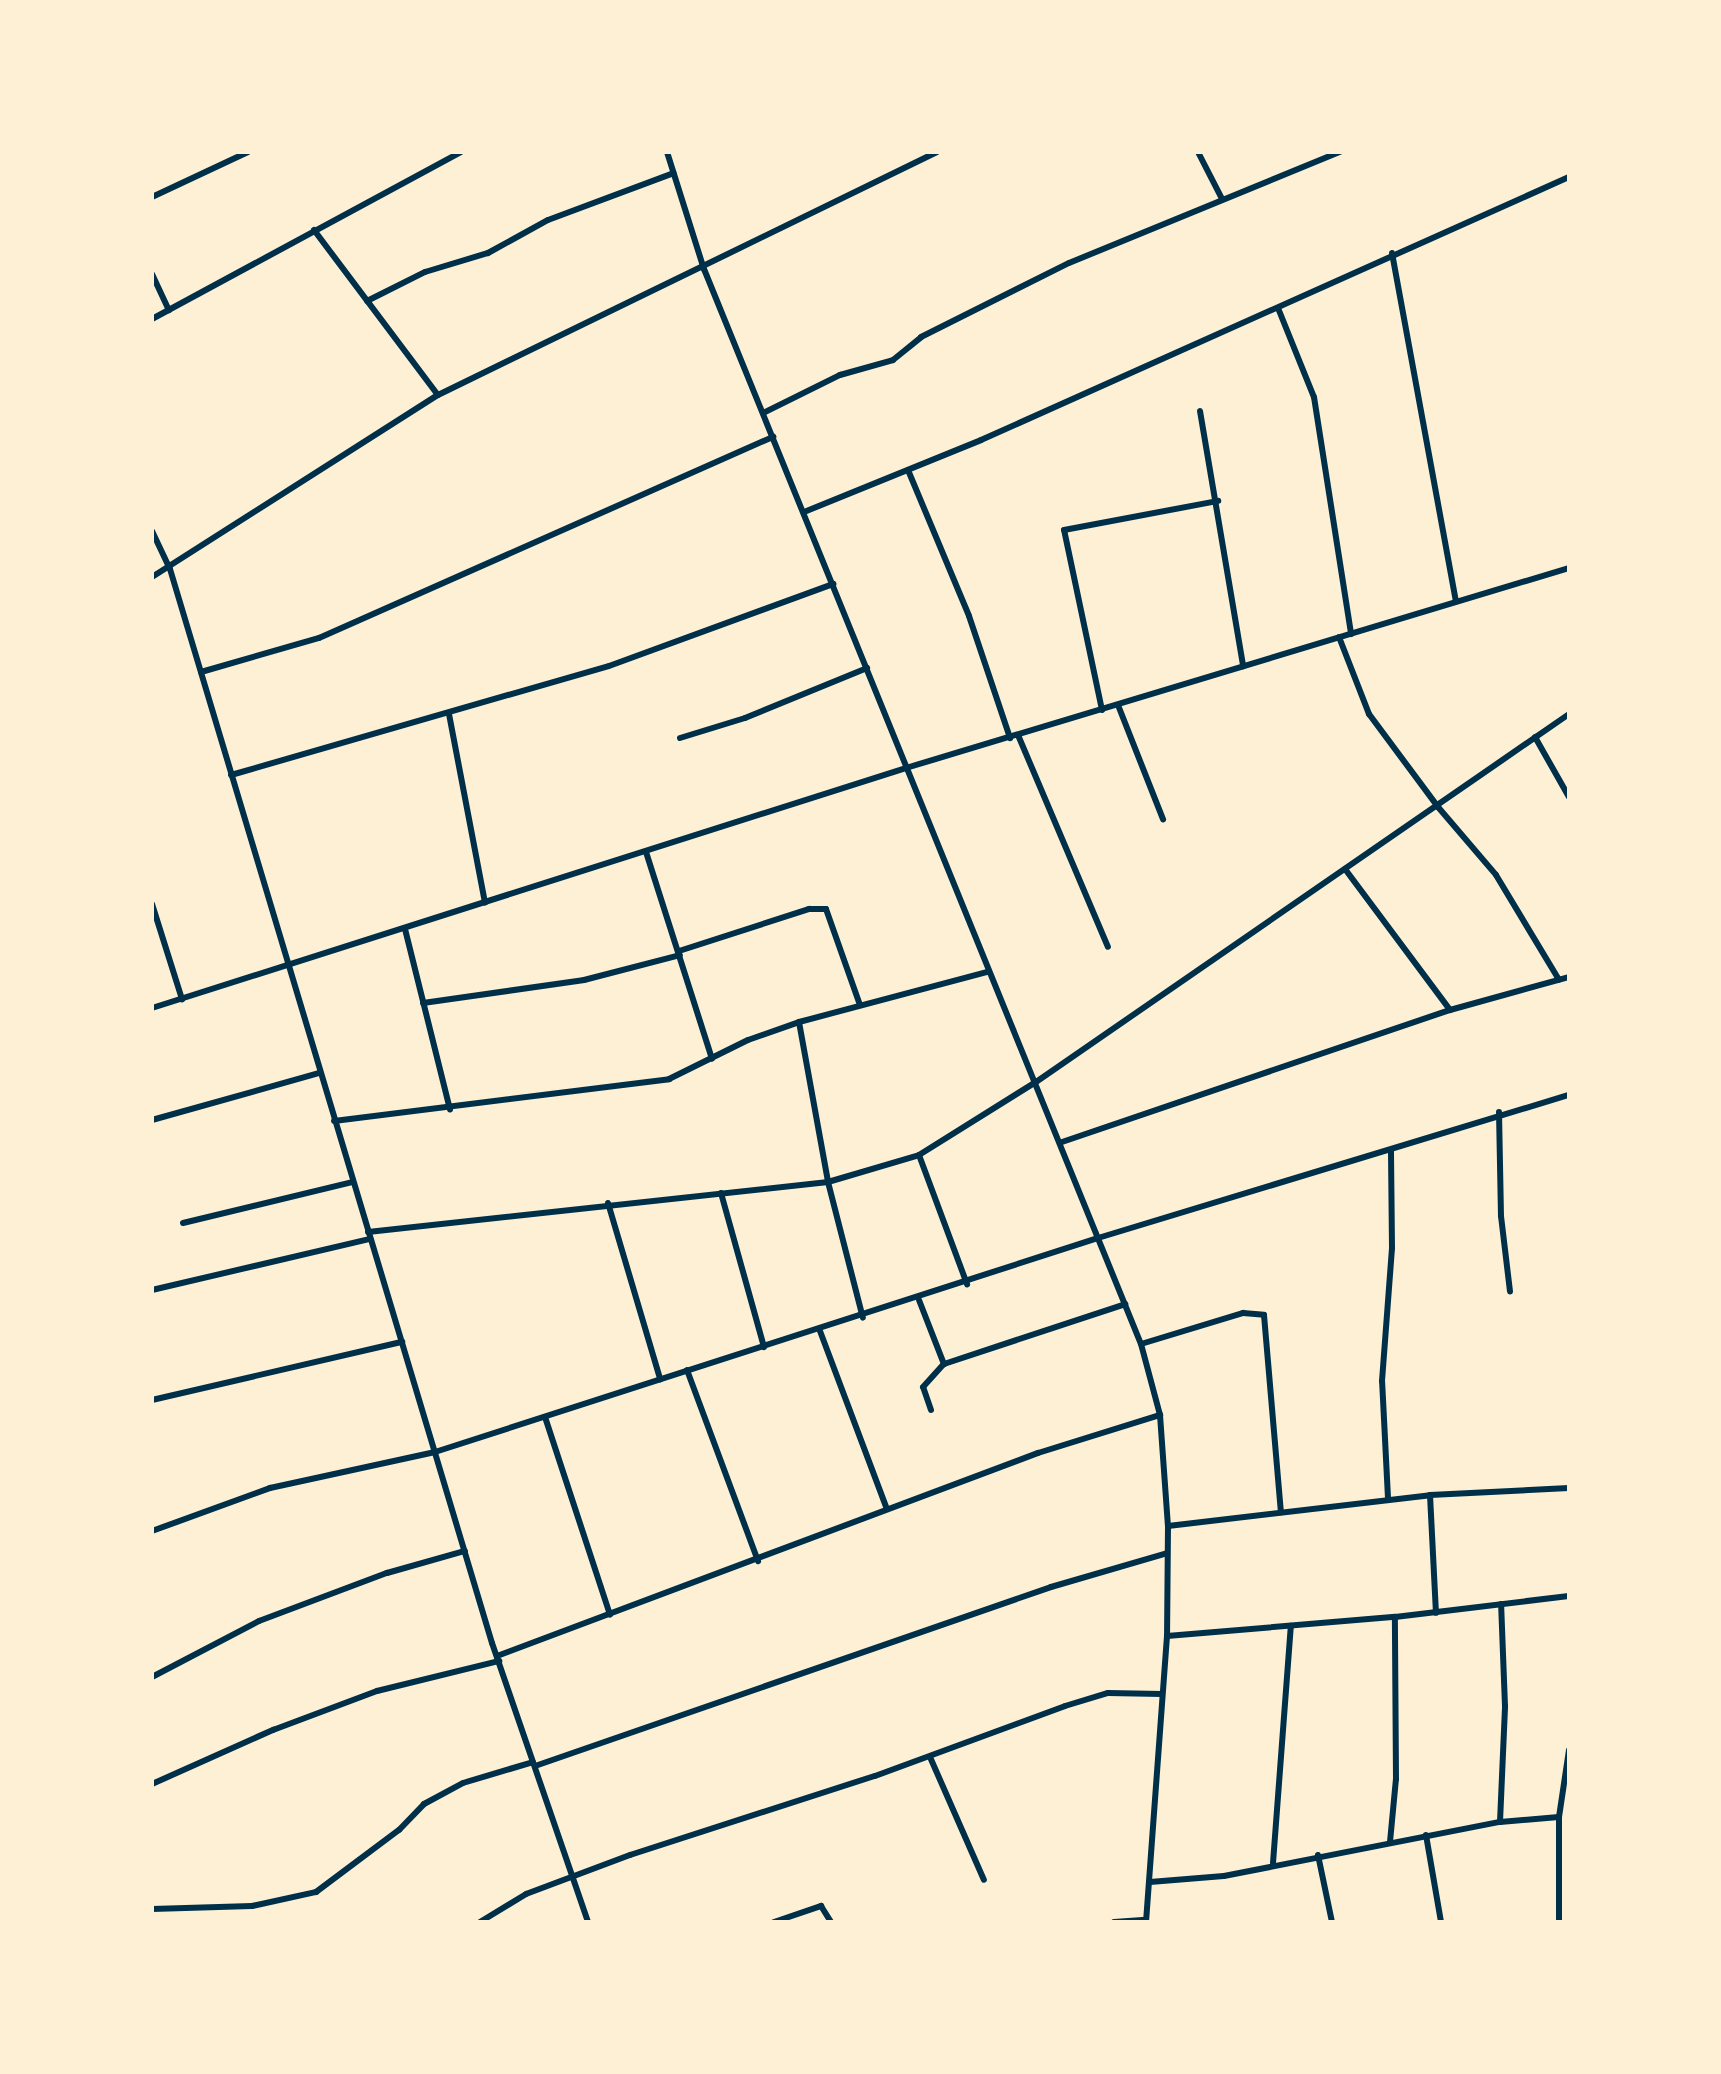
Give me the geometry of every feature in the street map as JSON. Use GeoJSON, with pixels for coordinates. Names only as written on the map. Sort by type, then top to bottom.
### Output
{"type":"FeatureCollection","features":[{"type":"Feature","properties":{"kind":"street"},"geometry":{"type":"LineString","coordinates":[[152,197],[248,152]]}},
{"type":"Feature","properties":{"kind":"street"},"geometry":{"type":"LineString","coordinates":[[152,319],[461,152]]}},
{"type":"Feature","properties":{"kind":"street"},"geometry":{"type":"LineString","coordinates":[[152,577],[170,569],[438,395],[704,269],[937,152]]}},
{"type":"Feature","properties":{"kind":"street"},"geometry":{"type":"LineString","coordinates":[[1198,152],[1222,199]]}},
{"type":"Feature","properties":{"kind":"street"},"geometry":{"type":"LineString","coordinates":[[1319,152],[1325,162]]}},
{"type":"Feature","properties":{"kind":"street"},"geometry":{"type":"LineString","coordinates":[[763,413],[840,375],[893,360],[921,337],[1069,263],[1222,199],[1325,162],[1340,152]]}},
{"type":"Feature","properties":{"kind":"street"},"geometry":{"type":"LineString","coordinates":[[669,153],[704,269],[987,972],[1062,1142],[1141,1344],[1160,1415],[1168,1526],[1167,1636],[1150,1882],[1146,1921],[1114,1922]]}},
{"type":"Feature","properties":{"kind":"street"},"geometry":{"type":"LineString","coordinates":[[367,301],[425,272],[488,253],[548,220],[674,173]]}},
{"type":"Feature","properties":{"kind":"street"},"geometry":{"type":"LineString","coordinates":[[804,512],[908,470],[1278,308],[1392,253],[1569,177]]}},
{"type":"Feature","properties":{"kind":"street"},"geometry":{"type":"LineString","coordinates":[[314,230],[438,395]]}},
{"type":"Feature","properties":{"kind":"street"},"geometry":{"type":"LineString","coordinates":[[1392,253],[1456,601]]}},
{"type":"Feature","properties":{"kind":"street"},"geometry":{"type":"LineString","coordinates":[[152,274],[169,310]]}},
{"type":"Feature","properties":{"kind":"street"},"geometry":{"type":"LineString","coordinates":[[1278,308],[1319,419],[1351,634]]}},
{"type":"Feature","properties":{"kind":"street"},"geometry":{"type":"LineString","coordinates":[[1200,411],[1218,501],[1243,666]]}},
{"type":"Feature","properties":{"kind":"street"},"geometry":{"type":"LineString","coordinates":[[201,672],[319,638],[773,437]]}},
{"type":"Feature","properties":{"kind":"street"},"geometry":{"type":"LineString","coordinates":[[908,470],[969,616],[1010,738]]}},
{"type":"Feature","properties":{"kind":"street"},"geometry":{"type":"LineString","coordinates":[[1102,710],[1064,530],[1218,501]]}},
{"type":"Feature","properties":{"kind":"street"},"geometry":{"type":"LineString","coordinates":[[152,531],[170,569],[319,1073],[498,1659],[588,1922]]}},
{"type":"Feature","properties":{"kind":"street"},"geometry":{"type":"LineString","coordinates":[[152,1008],[906,768],[1569,568]]}},
{"type":"Feature","properties":{"kind":"street"},"geometry":{"type":"LineString","coordinates":[[231,775],[449,714],[702,635],[833,584]]}},
{"type":"Feature","properties":{"kind":"street"},"geometry":{"type":"LineString","coordinates":[[1339,637],[1369,714],[1438,807],[1496,875],[1559,980]]}},
{"type":"Feature","properties":{"kind":"street"},"geometry":{"type":"LineString","coordinates":[[680,738],[745,718],[867,668]]}},
{"type":"Feature","properties":{"kind":"street"},"geometry":{"type":"LineString","coordinates":[[1118,705],[1163,819]]}},
{"type":"Feature","properties":{"kind":"street"},"geometry":{"type":"LineString","coordinates":[[449,714],[485,903]]}},
{"type":"Feature","properties":{"kind":"street"},"geometry":{"type":"LineString","coordinates":[[152,1290],[369,1235],[608,1203],[828,1182],[919,1155],[1036,1082],[1569,714]]}},
{"type":"Feature","properties":{"kind":"street"},"geometry":{"type":"LineString","coordinates":[[1018,735],[1108,947]]}},
{"type":"Feature","properties":{"kind":"street"},"geometry":{"type":"LineString","coordinates":[[1535,737],[1569,797]]}},
{"type":"Feature","properties":{"kind":"street"},"geometry":{"type":"LineString","coordinates":[[646,852],[712,1059]]}},
{"type":"Feature","properties":{"kind":"street"},"geometry":{"type":"LineString","coordinates":[[1345,869],[1450,1010]]}},
{"type":"Feature","properties":{"kind":"street"},"geometry":{"type":"LineString","coordinates":[[152,904],[182,999]]}},
{"type":"Feature","properties":{"kind":"street"},"geometry":{"type":"LineString","coordinates":[[423,1003],[584,980],[679,953],[809,909],[826,909],[860,1005]]}},
{"type":"Feature","properties":{"kind":"street"},"geometry":{"type":"LineString","coordinates":[[405,929],[450,1109]]}},
{"type":"Feature","properties":{"kind":"street"},"geometry":{"type":"LineString","coordinates":[[334,1121],[450,1109],[669,1079],[748,1040],[799,1022],[987,972]]}},
{"type":"Feature","properties":{"kind":"street"},"geometry":{"type":"LineString","coordinates":[[1062,1142],[1450,1010],[1569,977]]}},
{"type":"Feature","properties":{"kind":"street"},"geometry":{"type":"LineString","coordinates":[[799,1022],[828,1182],[863,1318]]}},
{"type":"Feature","properties":{"kind":"street"},"geometry":{"type":"LineString","coordinates":[[152,1120],[319,1073]]}},
{"type":"Feature","properties":{"kind":"street"},"geometry":{"type":"LineString","coordinates":[[152,1531],[270,1488],[435,1452],[687,1370],[919,1300],[1098,1238],[1391,1151],[1499,1112],[1569,1095]]}},
{"type":"Feature","properties":{"kind":"street"},"geometry":{"type":"LineString","coordinates":[[1499,1112],[1510,1291]]}},
{"type":"Feature","properties":{"kind":"street"},"geometry":{"type":"LineString","coordinates":[[1388,1498],[1382,1381],[1392,1248],[1391,1151]]}},
{"type":"Feature","properties":{"kind":"street"},"geometry":{"type":"LineString","coordinates":[[919,1155],[967,1284]]}},
{"type":"Feature","properties":{"kind":"street"},"geometry":{"type":"LineString","coordinates":[[183,1223],[353,1182]]}},
{"type":"Feature","properties":{"kind":"street"},"geometry":{"type":"LineString","coordinates":[[721,1193],[764,1347]]}},
{"type":"Feature","properties":{"kind":"street"},"geometry":{"type":"LineString","coordinates":[[608,1203],[660,1379]]}},
{"type":"Feature","properties":{"kind":"street"},"geometry":{"type":"LineString","coordinates":[[919,1300],[944,1364]]}},
{"type":"Feature","properties":{"kind":"street"},"geometry":{"type":"LineString","coordinates":[[931,1410],[923,1387],[944,1364],[1125,1304]]}},
{"type":"Feature","properties":{"kind":"street"},"geometry":{"type":"LineString","coordinates":[[1141,1344],[1243,1313],[1264,1315],[1281,1512]]}},
{"type":"Feature","properties":{"kind":"street"},"geometry":{"type":"LineString","coordinates":[[820,1331],[887,1509]]}},
{"type":"Feature","properties":{"kind":"street"},"geometry":{"type":"LineString","coordinates":[[152,1400],[402,1342]]}},
{"type":"Feature","properties":{"kind":"street"},"geometry":{"type":"LineString","coordinates":[[687,1370],[758,1561]]}},
{"type":"Feature","properties":{"kind":"street"},"geometry":{"type":"LineString","coordinates":[[152,1784],[377,1691],[498,1659],[887,1509],[1160,1415]]}},
{"type":"Feature","properties":{"kind":"street"},"geometry":{"type":"LineString","coordinates":[[545,1417],[610,1615]]}},
{"type":"Feature","properties":{"kind":"street"},"geometry":{"type":"LineString","coordinates":[[1168,1526],[1388,1498],[1569,1488]]}},
{"type":"Feature","properties":{"kind":"street"},"geometry":{"type":"LineString","coordinates":[[1430,1495],[1436,1613]]}},
{"type":"Feature","properties":{"kind":"street"},"geometry":{"type":"LineString","coordinates":[[152,1677],[259,1621],[387,1573],[465,1551]]}},
{"type":"Feature","properties":{"kind":"street"},"geometry":{"type":"LineString","coordinates":[[152,1909],[252,1906],[316,1892],[399,1830],[424,1804],[463,1783],[534,1764],[1051,1587],[1167,1553]]}},
{"type":"Feature","properties":{"kind":"street"},"geometry":{"type":"LineString","coordinates":[[1167,1636],[1436,1613],[1569,1596]]}},
{"type":"Feature","properties":{"kind":"street"},"geometry":{"type":"LineString","coordinates":[[1500,1822],[1501,1604]]}},
{"type":"Feature","properties":{"kind":"street"},"geometry":{"type":"LineString","coordinates":[[1390,1842],[1396,1779],[1395,1617]]}},
{"type":"Feature","properties":{"kind":"street"},"geometry":{"type":"LineString","coordinates":[[1273,1863],[1291,1626]]}},
{"type":"Feature","properties":{"kind":"street"},"geometry":{"type":"LineString","coordinates":[[480,1922],[526,1894],[1108,1693],[1162,1694]]}},
{"type":"Feature","properties":{"kind":"street"},"geometry":{"type":"LineString","coordinates":[[1559,1922],[1559,1817],[1569,1750]]}},
{"type":"Feature","properties":{"kind":"street"},"geometry":{"type":"LineString","coordinates":[[930,1757],[984,1880]]}},
{"type":"Feature","properties":{"kind":"street"},"geometry":{"type":"LineString","coordinates":[[1150,1882],[1224,1876],[1273,1863],[1426,1835],[1500,1822],[1559,1817]]}},
{"type":"Feature","properties":{"kind":"street"},"geometry":{"type":"LineString","coordinates":[[1560,1833],[1569,1834]]}},
{"type":"Feature","properties":{"kind":"street"},"geometry":{"type":"LineString","coordinates":[[1426,1835],[1441,1922]]}},
{"type":"Feature","properties":{"kind":"street"},"geometry":{"type":"LineString","coordinates":[[1318,1855],[1332,1922]]}},
{"type":"Feature","properties":{"kind":"street"},"geometry":{"type":"LineString","coordinates":[[774,1922],[821,1906],[831,1922]]}}]}
